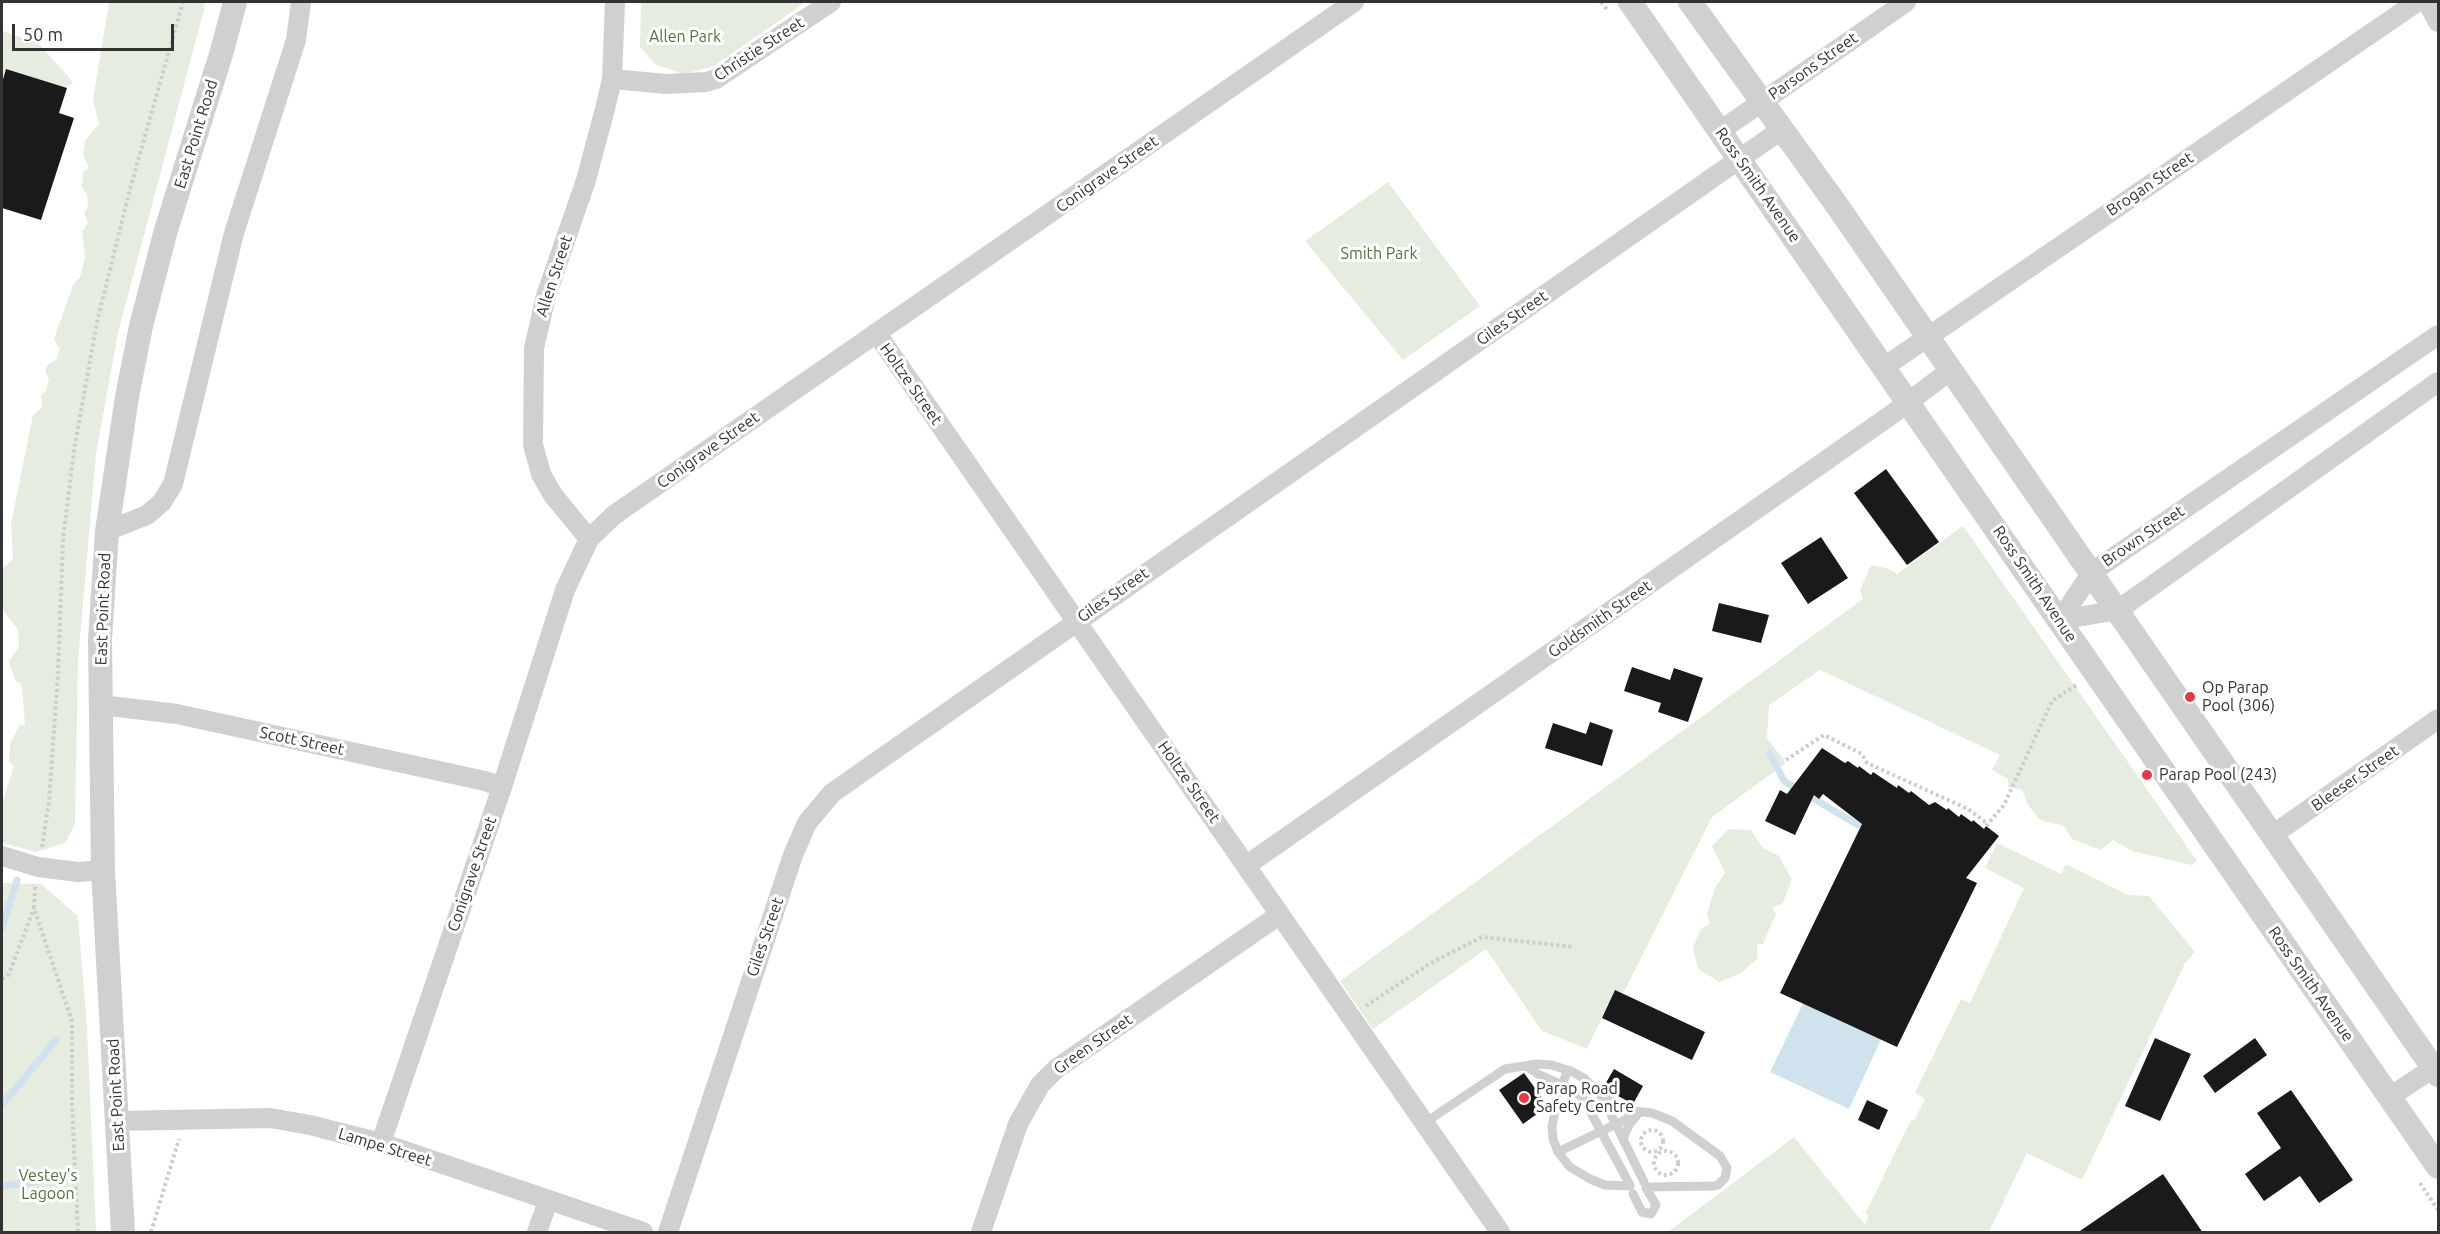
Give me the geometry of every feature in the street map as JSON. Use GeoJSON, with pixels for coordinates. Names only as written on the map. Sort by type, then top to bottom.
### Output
{"type":"FeatureCollection","features":[{"type":"Feature","properties":{"kind":"street","name":"East Point Road"},"geometry":{"type":"LineString","coordinates":[[123,1233],[103,870],[100,640],[107,531],[125,407],[141,326],[166,230],[235,2]]}},
{"type":"Feature","properties":{"kind":"street"},"geometry":{"type":"LineString","coordinates":[[107,531],[147,515],[162,502],[173,484],[234,233],[296,40],[301,2]]}},
{"type":"Feature","properties":{"kind":"street","name":"Allen Street"},"geometry":{"type":"LineString","coordinates":[[589,539],[553,495],[541,474],[533,445],[534,348],[546,296],[595,148],[612,79],[615,2]]}},
{"type":"Feature","properties":{"kind":"street","name":"Christie Street"},"geometry":{"type":"LineString","coordinates":[[612,79],[666,84],[706,82],[725,73],[831,2]]}},
{"type":"Feature","properties":{"kind":"street","name":"Conigrave Street"},"geometry":{"type":"LineString","coordinates":[[381,1143],[502,787],[565,590],[589,539],[614,515],[1354,2]]}},
{"type":"Feature","properties":{"kind":"street","name":"Ross Smith Avenue"},"geometry":{"type":"LineString","coordinates":[[1630,2],[2439,1167]]}},
{"type":"Feature","properties":{"kind":"street"},"geometry":{"type":"LineString","coordinates":[[1690,2],[1836,204],[2118,610],[2271,836],[2437,1069],[2391,1096]]}},
{"type":"Feature","properties":{"kind":"street","name":"Parsons Street"},"geometry":{"type":"LineString","coordinates":[[1720,131],[1906,2]]}},
{"type":"Feature","properties":{"kind":"street","name":"Brogan Street"},"geometry":{"type":"LineString","coordinates":[[1884,367],[2417,2]]}},
{"type":"Feature","properties":{"kind":"street"},"geometry":{"type":"LineString","coordinates":[[2427,2],[2439,22]]}},
{"type":"Feature","properties":{"kind":"street","name":"Giles Street"},"geometry":{"type":"LineString","coordinates":[[668,1233],[793,855],[807,823],[832,793],[1781,130]]}},
{"type":"Feature","properties":{"kind":"street","name":"Holtze Street"},"geometry":{"type":"LineString","coordinates":[[877,334],[1500,1233]]}},
{"type":"Feature","properties":{"kind":"street","name":"Brown Street"},"geometry":{"type":"LineString","coordinates":[[2060,620],[2091,572],[2439,335]]}},
{"type":"Feature","properties":{"kind":"street","name":"Goldsmith Street"},"geometry":{"type":"LineString","coordinates":[[1247,865],[1951,370]]}},
{"type":"Feature","properties":{"kind":"street"},"geometry":{"type":"LineString","coordinates":[[2060,620],[2118,610],[2439,382]]}},
{"type":"Feature","properties":{"kind":"street","name":"Scott Street"},"geometry":{"type":"LineString","coordinates":[[101,705],[177,714],[474,778],[502,787]]}},
{"type":"Feature","properties":{"kind":"street","name":"Bleeser Street"},"geometry":{"type":"LineString","coordinates":[[2271,836],[2439,719]]}},
{"type":"Feature","properties":{"kind":"street"},"geometry":{"type":"LineString","coordinates":[[2,856],[38,867],[58,870],[78,872],[103,870]]}},
{"type":"Feature","properties":{"kind":"street","name":"Green Street"},"geometry":{"type":"LineString","coordinates":[[981,1233],[1018,1124],[1040,1085],[1056,1068],[1280,915]]}},
{"type":"Feature","properties":{"kind":"street","name":"Lampe Street"},"geometry":{"type":"LineString","coordinates":[[117,1121],[270,1118],[381,1143],[643,1233]]}},
{"type":"Feature","properties":{"kind":"street"},"geometry":{"type":"LineString","coordinates":[[537,1233],[548,1201]]}},
{"type":"Feature","properties":{"kind":"lane"},"geometry":{"type":"LineString","coordinates":[[1423,1124],[1498,1072],[1513,1066],[1552,1065],[1585,1079],[1622,1108],[1640,1113],[1657,1114],[1672,1121],[1720,1156],[1727,1168],[1725,1178],[1718,1185],[1645,1186],[1635,1180],[1631,1189]]}},
{"type":"Feature","properties":{"kind":"lane"},"geometry":{"type":"LineString","coordinates":[[1526,1066],[1562,1084],[1582,1098],[1601,1130],[1642,1212],[1651,1214],[1656,1205],[1608,1105],[1598,1091]]}},
{"type":"Feature","properties":{"kind":"lane"},"geometry":{"type":"LineString","coordinates":[[1568,1070],[1556,1101],[1552,1127],[1553,1139],[1558,1152],[1570,1167],[1605,1185],[1631,1189],[1640,1195],[1645,1186]]}},
{"type":"Feature","properties":{"kind":"lane"},"geometry":{"type":"LineString","coordinates":[[1558,1152],[1616,1122],[1640,1113]]}},
{"type":"Feature","properties":{"kind":"lane"},"geometry":{"type":"LineString","coordinates":[[1623,1139],[1629,1125],[1640,1113]]}},
{"type":"Feature","properties":{"kind":"path"},"geometry":{"type":"LineString","coordinates":[[40,854],[49,802],[58,674],[63,539],[74,450],[97,322],[130,189],[183,2]]}},
{"type":"Feature","properties":{"kind":"path"},"geometry":{"type":"LineString","coordinates":[[1786,760],[1824,735],[1862,754],[1867,763],[1968,808],[1987,825],[2004,805],[2052,701],[2078,683]]}},
{"type":"Feature","properties":{"kind":"path"},"geometry":{"type":"LineString","coordinates":[[2,979],[9,974],[34,908],[36,881]]}},
{"type":"Feature","properties":{"kind":"path"},"geometry":{"type":"LineString","coordinates":[[34,908],[72,1021],[72,1106],[78,1233]]}},
{"type":"Feature","properties":{"kind":"path"},"geometry":{"type":"LineString","coordinates":[[1349,1017],[1429,964],[1482,938],[1538,941],[1574,947]]}},
{"type":"Feature","properties":{"kind":"path"},"geometry":{"type":"LineString","coordinates":[[151,1233],[179,1138],[177,1119]]}},
{"type":"Feature","properties":{"kind":"path"},"geometry":{"type":"LineString","coordinates":[[1659,1152],[1643,1148],[1641,1138],[1644,1132],[1651,1129],[1660,1133],[1663,1143],[1659,1152],[1654,1161],[1660,1173],[1670,1174],[1677,1166],[1677,1159],[1672,1153],[1659,1152]]}},
{"type":"Feature","properties":{"kind":"green space"},"geometry":{"type":"Polygon","coordinates":[[[109,2],[206,2],[118,333],[96,454],[78,661],[75,824],[65,843],[36,852],[2,843],[2,803],[14,766],[9,762],[10,744],[19,726],[25,725],[22,685],[15,680],[9,661],[19,647],[18,630],[2,609],[2,569],[13,559],[11,524],[33,415],[42,407],[41,395],[46,390],[49,380],[45,371],[47,365],[56,360],[60,349],[54,339],[73,285],[80,277],[85,257],[82,232],[88,222],[84,213],[88,206],[87,194],[82,187],[83,172],[89,167],[83,155],[85,141],[99,124],[93,100],[109,2]]]}},
{"type":"Feature","properties":{"kind":"green space","name":"Allen Park"},"geometry":{"type":"Polygon","coordinates":[[[641,2],[806,2],[714,66],[684,74],[656,65],[640,47],[641,2]]]}},
{"type":"Feature","properties":{"kind":"green space"},"geometry":{"type":"Polygon","coordinates":[[[2,31],[38,43],[73,82],[67,88],[6,70],[2,83],[2,31]]]}},
{"type":"Feature","properties":{"kind":"green space","name":"Smith Park"},"geometry":{"type":"Polygon","coordinates":[[[1388,182],[1480,306],[1403,360],[1305,241],[1388,182]]]}},
{"type":"Feature","properties":{"kind":"green space"},"geometry":{"type":"Polygon","coordinates":[[[1963,526],[2197,861],[2192,865],[2132,851],[2113,840],[2101,850],[2072,839],[2064,826],[2040,820],[2028,805],[2022,790],[2008,787],[2008,779],[1992,770],[2000,755],[1820,670],[1769,705],[1767,738],[1786,763],[1712,817],[1623,994],[1615,990],[1587,1049],[1542,1031],[1486,949],[1373,1029],[1340,981],[1863,599],[1860,590],[1871,565],[1887,568],[1897,574],[1963,526]]]}},
{"type":"Feature","properties":{"kind":"green space"},"geometry":{"type":"Polygon","coordinates":[[[1729,829],[1751,830],[1763,848],[1779,856],[1792,880],[1783,903],[1772,908],[1776,914],[1763,944],[1757,944],[1758,958],[1741,973],[1720,982],[1698,969],[1693,947],[1701,929],[1710,924],[1707,914],[1715,888],[1725,873],[1712,846],[1729,829]]]}},
{"type":"Feature","properties":{"kind":"green space"},"geometry":{"type":"Polygon","coordinates":[[[1997,843],[2061,874],[2066,864],[2128,895],[2149,896],[2195,952],[2185,963],[2082,1180],[2027,1153],[1989,1232],[1668,1232],[1794,1137],[1865,1225],[1869,1216],[1865,1214],[1911,1120],[1914,1121],[1925,1099],[1915,1093],[1961,999],[1970,1003],[2024,888],[1985,868],[1997,843]]]}},
{"type":"Feature","properties":{"kind":"green space","name":"Vestey's Lagoon"},"geometry":{"type":"Polygon","coordinates":[[[2,883],[41,884],[78,916],[87,1028],[96,1232],[2,1232],[2,883]]]}},
{"type":"Feature","properties":{"kind":"water"},"geometry":{"type":"Polygon","coordinates":[[[1845,917],[1921,953],[1849,1109],[1770,1072],[1845,917]]]}},
{"type":"Feature","properties":{"kind":"building"},"geometry":{"type":"Polygon","coordinates":[[[6,69],[67,88],[59,113],[74,118],[41,220],[2,208],[2,83],[6,69]]]}},
{"type":"Feature","properties":{"kind":"building"},"geometry":{"type":"Polygon","coordinates":[[[1886,469],[1939,542],[1907,565],[1854,493],[1886,469]]]}},
{"type":"Feature","properties":{"kind":"building"},"geometry":{"type":"Polygon","coordinates":[[[1821,537],[1848,578],[1808,604],[1781,563],[1821,537]]]}},
{"type":"Feature","properties":{"kind":"building"},"geometry":{"type":"Polygon","coordinates":[[[1719,603],[1769,615],[1761,643],[1712,631],[1719,603]]]}},
{"type":"Feature","properties":{"kind":"building"},"geometry":{"type":"Polygon","coordinates":[[[1632,667],[1670,680],[1674,668],[1703,678],[1688,722],[1658,712],[1661,703],[1624,691],[1632,667]]]}},
{"type":"Feature","properties":{"kind":"building"},"geometry":{"type":"Polygon","coordinates":[[[1590,722],[1613,730],[1602,766],[1545,748],[1553,723],[1586,734],[1590,722]]]}},
{"type":"Feature","properties":{"kind":"building"},"geometry":{"type":"Polygon","coordinates":[[[1822,748],[1845,763],[1848,761],[1871,775],[1873,772],[1897,788],[1898,785],[1909,793],[1911,791],[1929,805],[1935,802],[1947,810],[1948,808],[1959,817],[1961,814],[1972,822],[1973,820],[1984,829],[1986,826],[1999,836],[1966,878],[1977,883],[1897,1047],[1780,993],[1862,824],[1823,794],[1819,799],[1814,795],[1795,835],[1765,821],[1780,790],[1787,794],[1822,748]]]}},
{"type":"Feature","properties":{"kind":"building"},"geometry":{"type":"Polygon","coordinates":[[[1615,990],[1705,1032],[1692,1060],[1602,1018],[1615,990]]]}},
{"type":"Feature","properties":{"kind":"building"},"geometry":{"type":"Polygon","coordinates":[[[2155,1038],[2191,1054],[2160,1121],[2125,1106],[2155,1038]]]}},
{"type":"Feature","properties":{"kind":"building"},"geometry":{"type":"Polygon","coordinates":[[[2255,1038],[2267,1055],[2215,1093],[2203,1076],[2255,1038]]]}},
{"type":"Feature","properties":{"kind":"building"},"geometry":{"type":"Polygon","coordinates":[[[1614,1069],[1643,1086],[1633,1104],[1603,1088],[1614,1069]]]}},
{"type":"Feature","properties":{"kind":"building","name":"Parap Road Safety Centre"},"geometry":{"type":"Polygon","coordinates":[[[1524,1073],[1548,1106],[1523,1124],[1499,1090],[1524,1073]]]}},
{"type":"Feature","properties":{"kind":"building"},"geometry":{"type":"Polygon","coordinates":[[[2291,1090],[2353,1180],[2319,1203],[2300,1176],[2264,1201],[2245,1174],[2281,1148],[2257,1113],[2291,1090]]]}},
{"type":"Feature","properties":{"kind":"building"},"geometry":{"type":"Polygon","coordinates":[[[1867,1100],[1888,1110],[1879,1130],[1858,1120],[1867,1100]]]}},
{"type":"Feature","properties":{"kind":"building"},"geometry":{"type":"Polygon","coordinates":[[[2163,1174],[2203,1233],[2077,1233],[2163,1174]]]}},
{"type":"Feature","properties":{"kind":"waterway"},"geometry":{"type":"LineString","coordinates":[[1770,754],[1784,781],[1858,825]]}},
{"type":"Feature","properties":{"kind":"waterway"},"geometry":{"type":"LineString","coordinates":[[2,928],[17,880]]}},
{"type":"Feature","properties":{"kind":"waterway"},"geometry":{"type":"LineString","coordinates":[[2,1105],[56,1040]]}},
{"type":"Feature","properties":{"kind":"waterway"},"geometry":{"type":"LineString","coordinates":[[2,1186],[41,1181]]}},
{"type":"Feature","properties":{"kind":"place","name":"Op Parap Pool (306)"},"geometry":{"type":"Point","coordinates":[2190,697]}},
{"type":"Feature","properties":{"kind":"place","name":"Parap Pool (243)"},"geometry":{"type":"Point","coordinates":[2147,775]}},
{"type":"Feature","properties":{"kind":"place","name":"Parap Road Safety Centre"},"geometry":{"type":"Point","coordinates":[1524,1098]}}]}
